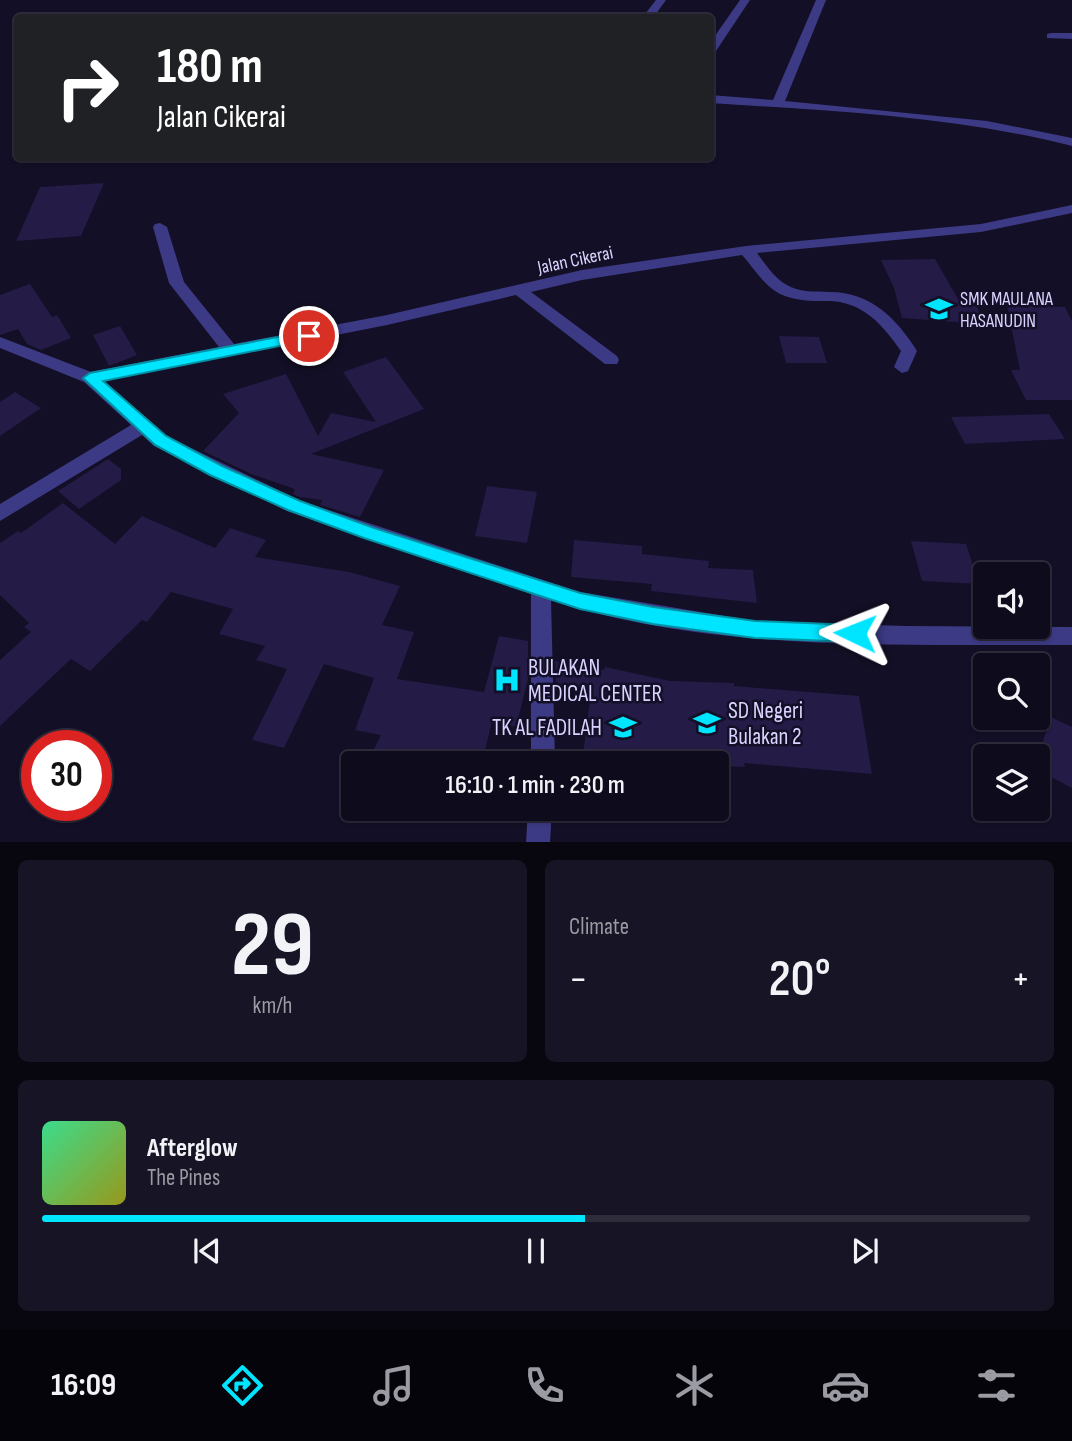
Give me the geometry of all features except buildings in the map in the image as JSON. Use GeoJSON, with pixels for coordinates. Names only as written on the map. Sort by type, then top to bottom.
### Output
{"type":"FeatureCollection","features":[{"type":"Feature","properties":{"kind":"street"},"geometry":{"type":"LineString","coordinates":[[650,14],[662,0]]}},
{"type":"Feature","properties":{"kind":"street"},"geometry":{"type":"LineString","coordinates":[[714,46],[745,0]]}},
{"type":"Feature","properties":{"kind":"street"},"geometry":{"type":"LineString","coordinates":[[779,103],[821,0]]}},
{"type":"Feature","properties":{"kind":"street"},"geometry":{"type":"LineString","coordinates":[[1051,36],[1072,36]]}},
{"type":"Feature","properties":{"kind":"street"},"geometry":{"type":"LineString","coordinates":[[714,99],[779,103],[1021,128],[1072,142]]}},
{"type":"Feature","properties":{"kind":"street","name":"Jalan Cikerai"},"geometry":{"type":"LineString","coordinates":[[90,378],[231,352],[520,291],[582,275],[746,250],[981,228],[1072,209]]}},
{"type":"Feature","properties":{"kind":"street"},"geometry":{"type":"LineString","coordinates":[[160,227],[177,283],[231,352]]}},
{"type":"Feature","properties":{"kind":"street"},"geometry":{"type":"LineString","coordinates":[[746,250],[775,285],[787,292],[809,297],[845,297],[861,303],[879,315],[897,333],[909,351],[902,367]]}},
{"type":"Feature","properties":{"kind":"street"},"geometry":{"type":"LineString","coordinates":[[520,291],[611,360]]}},
{"type":"Feature","properties":{"kind":"street"},"geometry":{"type":"LineString","coordinates":[[0,342],[90,378],[160,441],[294,506],[580,601],[755,630],[905,635],[1072,636]]}},
{"type":"Feature","properties":{"kind":"street"},"geometry":{"type":"LineString","coordinates":[[0,513],[142,427]]}},
{"type":"Feature","properties":{"kind":"street"},"geometry":{"type":"LineString","coordinates":[[541,590],[543,751]]}},
{"type":"Feature","properties":{"kind":"street"},"geometry":{"type":"LineString","coordinates":[[538,842],[539,821]]}},
{"type":"Feature","properties":{"kind":"place","name":"SMK MAULANA HASANUDIN"},"geometry":{"type":"Point","coordinates":[939,309]}},
{"type":"Feature","properties":{"kind":"place","name":"BULAKAN MEDICAL CENTER"},"geometry":{"type":"Point","coordinates":[507,680]}},
{"type":"Feature","properties":{"kind":"place","name":"SD Negeri Bulakan 2"},"geometry":{"type":"Point","coordinates":[707,723]}},
{"type":"Feature","properties":{"kind":"place","name":"TK AL FADILAH"},"geometry":{"type":"Point","coordinates":[623,727]}},
{"type":"Feature","properties":{"kind":"route"},"geometry":{"type":"LineString","coordinates":[[309,336],[90,378],[160,441],[216,470],[294,506],[541,590],[580,601],[653,615],[755,630],[855,633]]}}]}
